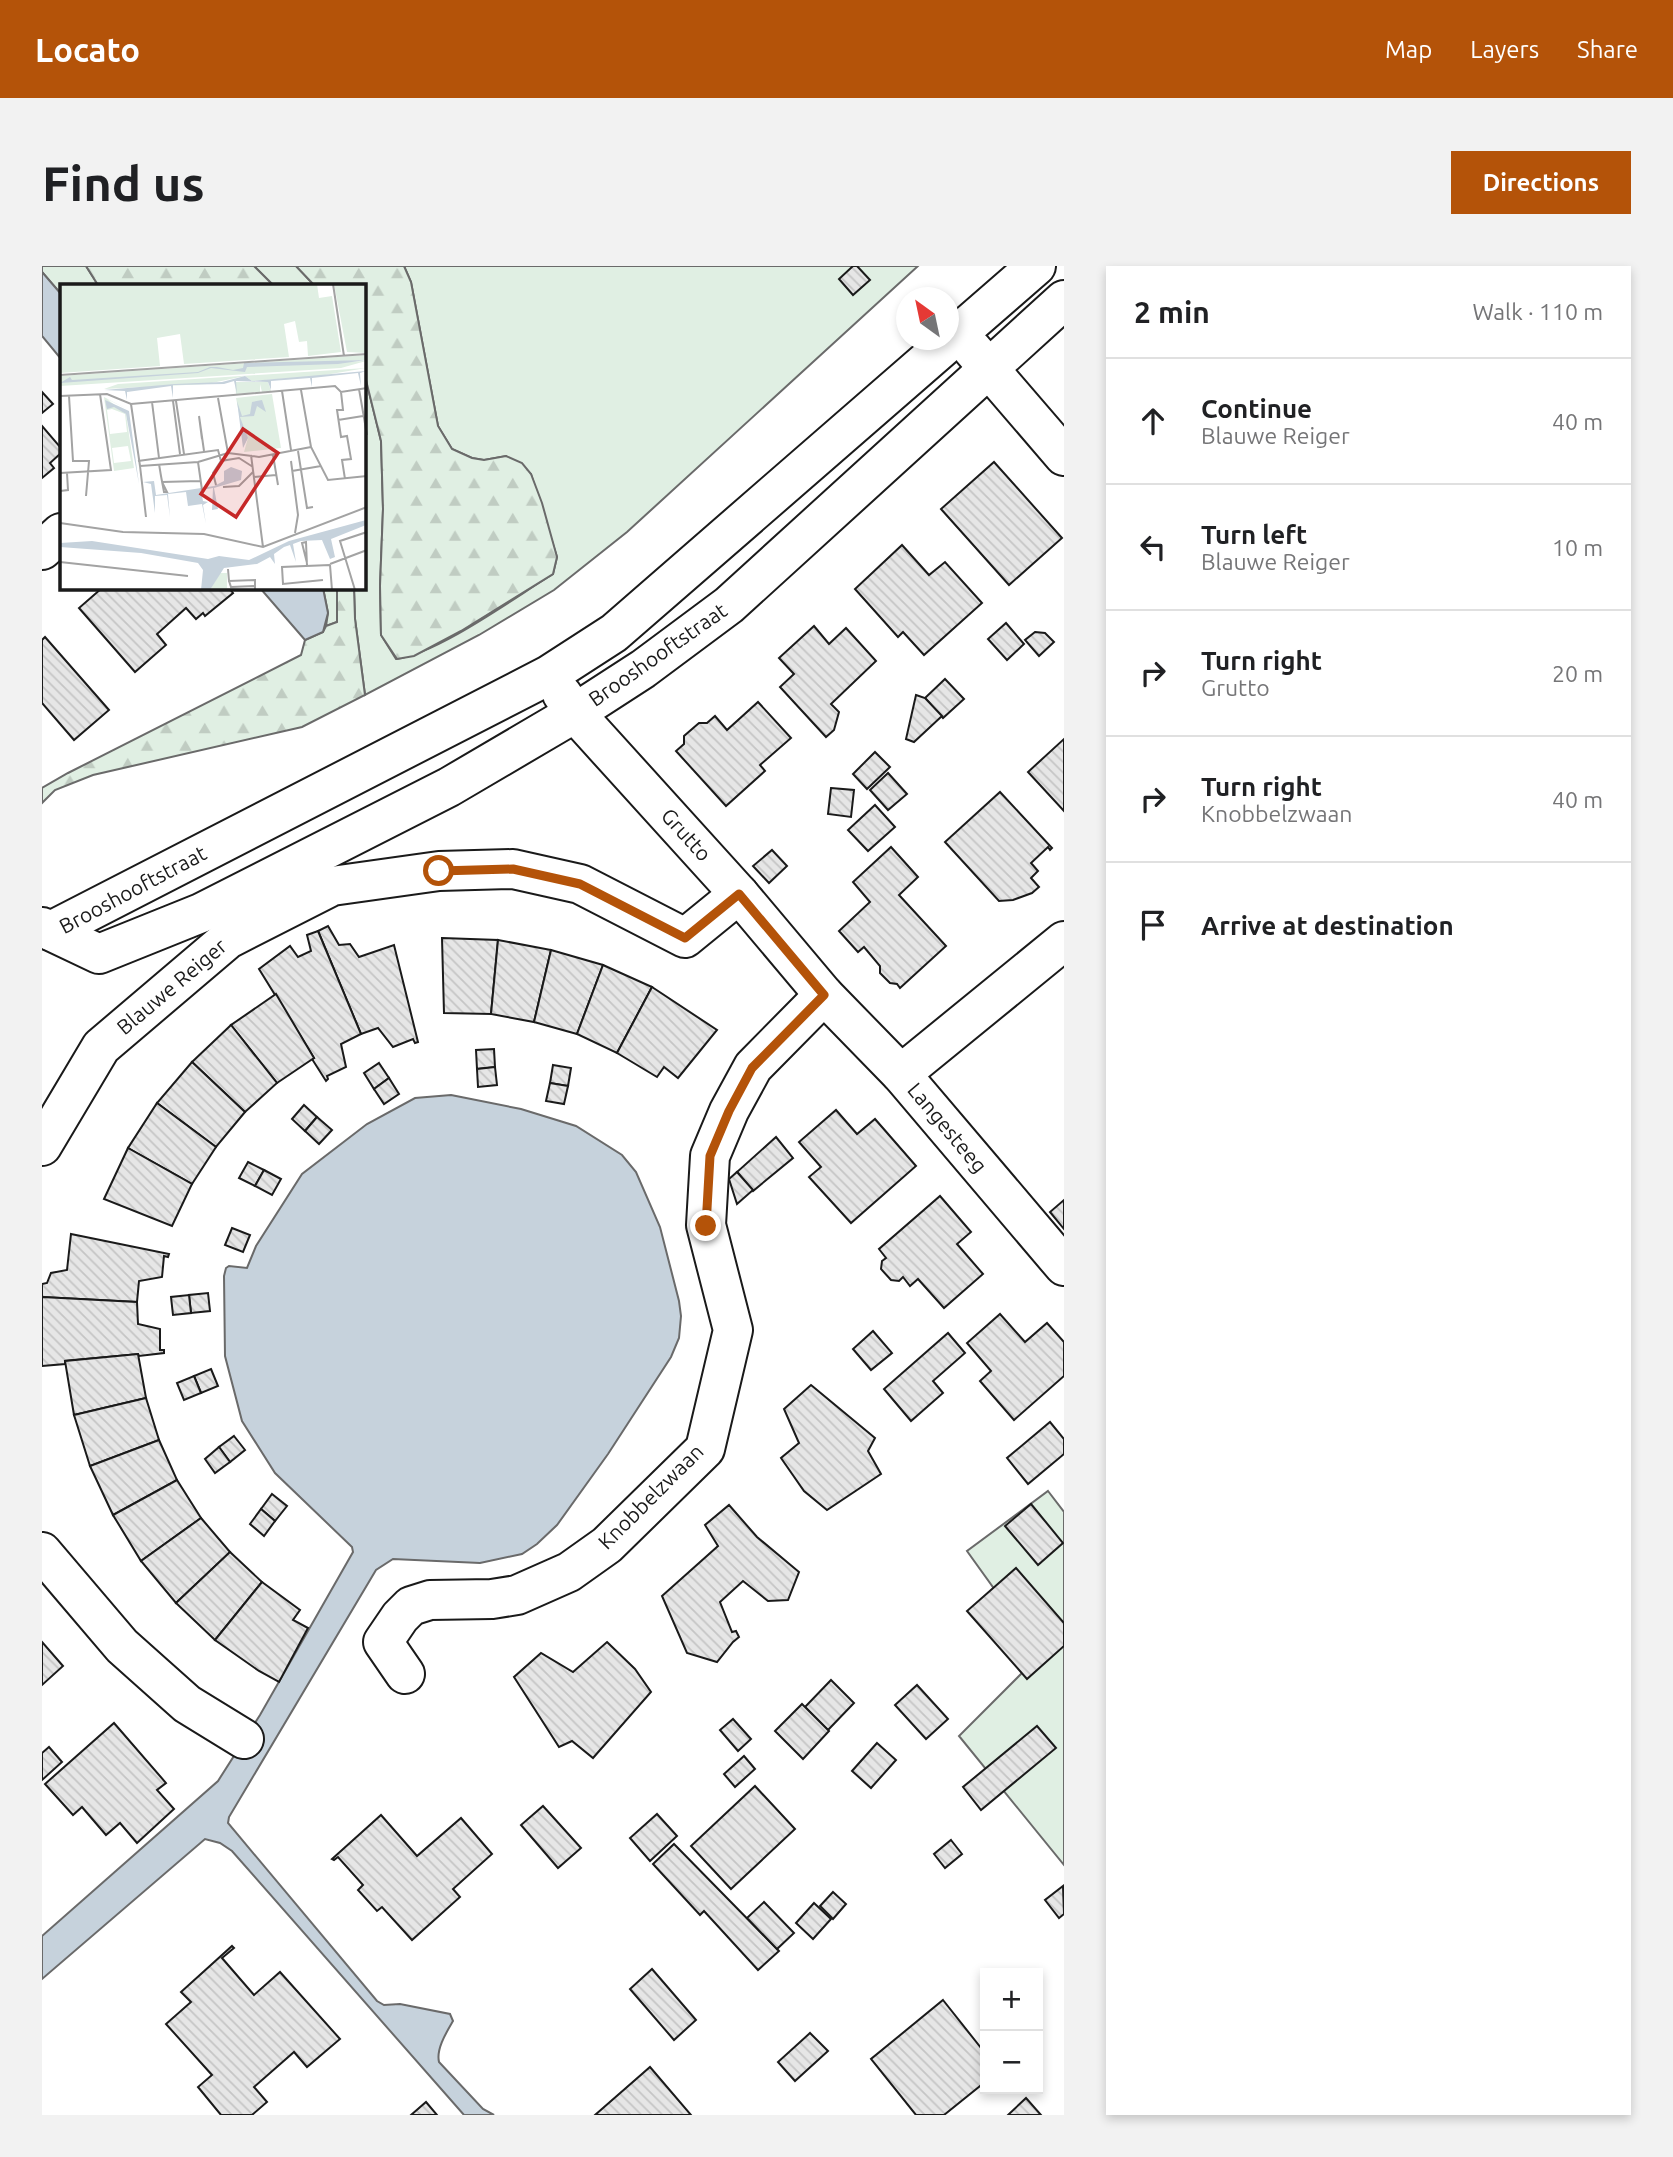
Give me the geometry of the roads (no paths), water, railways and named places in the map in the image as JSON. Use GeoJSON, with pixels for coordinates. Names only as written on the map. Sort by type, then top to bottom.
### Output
{"type":"FeatureCollection","features":[{"type":"Feature","properties":{"kind":"street","name":"Brooshooftstraat"},"geometry":{"type":"LineString","coordinates":[[959,334],[1036,266]]}},
{"type":"Feature","properties":{"kind":"street","name":"Brooshooftstraat"},"geometry":{"type":"LineString","coordinates":[[45,941],[99,954],[201,914],[449,787],[576,713],[643,669],[729,605],[1064,300]]}},
{"type":"Feature","properties":{"kind":"street"},"geometry":{"type":"LineString","coordinates":[[959,334],[1064,456]]}},
{"type":"Feature","properties":{"kind":"street","name":"Brooshooftstraat"},"geometry":{"type":"LineString","coordinates":[[45,941],[549,675],[614,633],[941,350]]}},
{"type":"Feature","properties":{"kind":"street"},"geometry":{"type":"LineString","coordinates":[[42,550],[60,534]]}},
{"type":"Feature","properties":{"kind":"street","name":"Grutto"},"geometry":{"type":"LineString","coordinates":[[549,675],[576,713],[739,894],[824,995]]}},
{"type":"Feature","properties":{"kind":"street","name":"Blauwe Reiger"},"geometry":{"type":"LineString","coordinates":[[42,1146],[101,1047],[228,939],[332,886],[439,871],[513,869],[580,884],[685,938],[739,894]]}},
{"type":"Feature","properties":{"kind":"street"},"geometry":{"type":"LineString","coordinates":[[901,1074],[1064,941]]}},
{"type":"Feature","properties":{"kind":"street","name":"Langesteeg"},"geometry":{"type":"LineString","coordinates":[[824,995],[901,1074],[1064,1266]]}},
{"type":"Feature","properties":{"kind":"street","name":"Knobbelzwaan"},"geometry":{"type":"LineString","coordinates":[[405,1674],[383,1642],[411,1606],[430,1600],[492,1599],[517,1595],[569,1573],[607,1545],[705,1450],[733,1330],[706,1226],[710,1156],[729,1111],[752,1068],[824,995]]}},
{"type":"Feature","properties":{"kind":"street"},"geometry":{"type":"LineString","coordinates":[[42,1552],[122,1646],[187,1704],[244,1740]]}}]}
